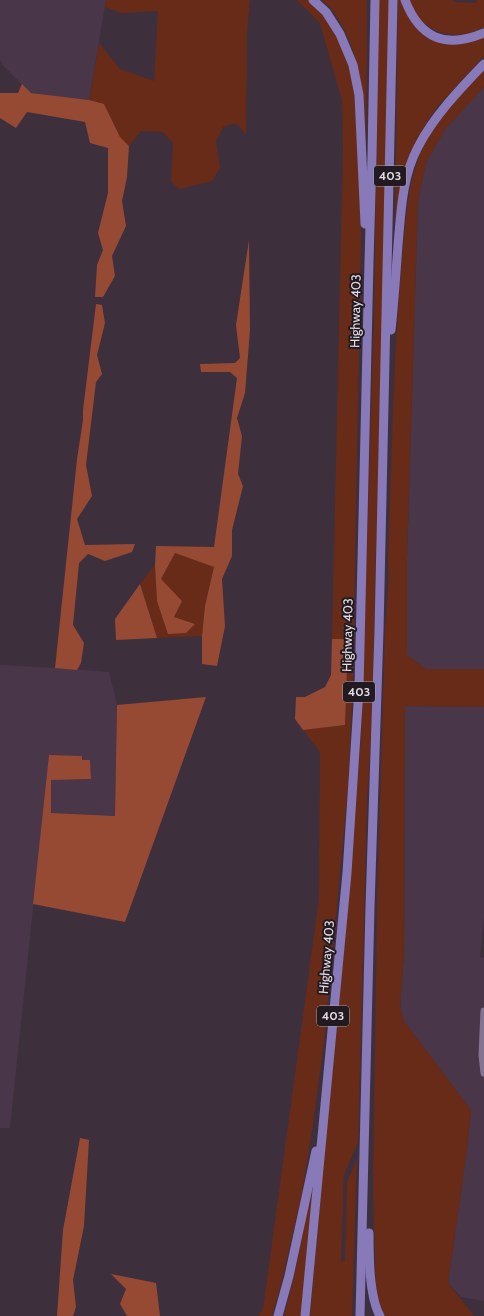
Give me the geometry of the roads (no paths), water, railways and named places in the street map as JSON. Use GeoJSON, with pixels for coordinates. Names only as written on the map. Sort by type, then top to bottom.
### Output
{"type":"FeatureCollection","features":[{"type":"Feature","properties":{"kind":"highway"},"geometry":{"type":"LineString","coordinates":[[313,0],[326,12],[340,34],[353,65],[359,95],[365,222],[369,262]]}},
{"type":"Feature","properties":{"kind":"highway","name":"Highway 403"},"geometry":{"type":"LineString","coordinates":[[305,1316],[347,873],[358,711],[373,148],[375,0]]}},
{"type":"Feature","properties":{"kind":"highway","name":"403"},"geometry":{"type":"LineString","coordinates":[[360,1316],[370,892],[379,630],[386,353],[393,0]]}},
{"type":"Feature","properties":{"kind":"highway"},"geometry":{"type":"LineString","coordinates":[[405,0],[408,9],[422,29],[434,37],[462,40],[484,33]]}},
{"type":"Feature","properties":{"kind":"highway"},"geometry":{"type":"LineString","coordinates":[[386,353],[391,334],[402,207],[407,175],[417,148],[428,128],[463,86],[484,64]]}},
{"type":"Feature","properties":{"kind":"highway"},"geometry":{"type":"LineString","coordinates":[[278,1316],[289,1276],[323,1122]]}},
{"type":"Feature","properties":{"kind":"highway"},"geometry":{"type":"LineString","coordinates":[[364,1168],[369,1185],[369,1243],[372,1288],[376,1310],[380,1316]]}},
{"type":"Feature","properties":{"kind":"street"},"geometry":{"type":"LineString","coordinates":[[484,1011],[482,1055],[484,1073]]}}]}
